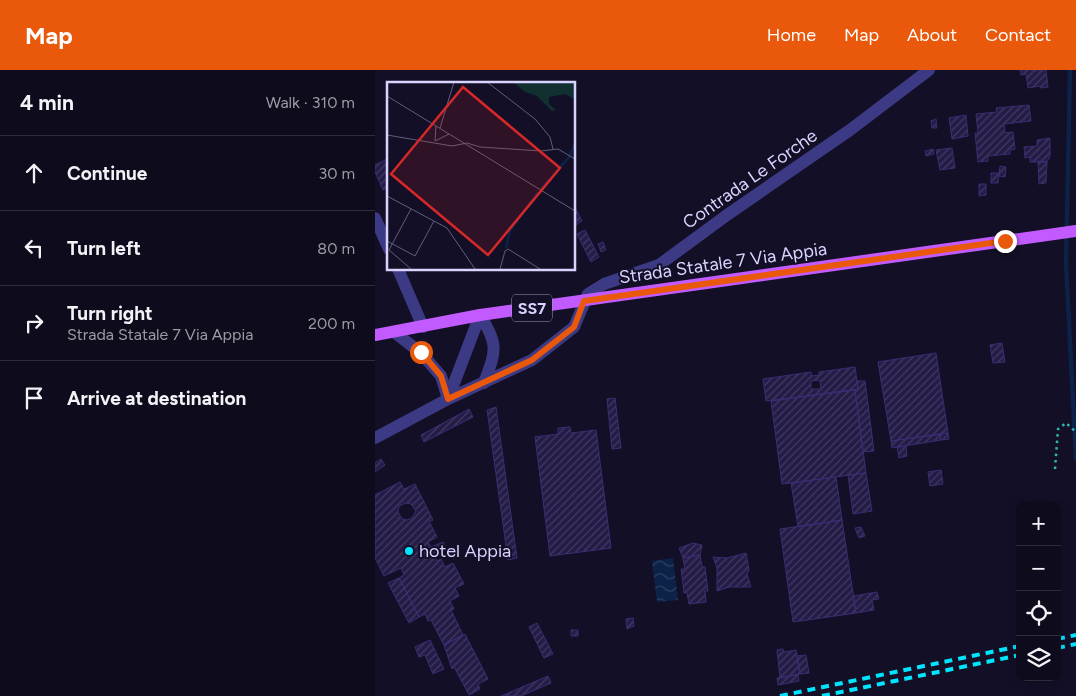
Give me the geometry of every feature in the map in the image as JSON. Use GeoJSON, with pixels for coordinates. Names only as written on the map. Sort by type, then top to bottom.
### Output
{"type":"FeatureCollection","features":[{"type":"Feature","properties":{"kind":"main road","name":"Strada Statale 7 Via Appia"},"geometry":{"type":"LineString","coordinates":[[375,335],[480,316],[1076,231]]}},
{"type":"Feature","properties":{"kind":"street","name":"Contrada Le Forche"},"geometry":{"type":"LineString","coordinates":[[584,301],[589,294],[604,284],[659,265],[727,215],[850,130],[929,70]]}},
{"type":"Feature","properties":{"kind":"street"},"geometry":{"type":"LineString","coordinates":[[375,218],[387,245]]}},
{"type":"Feature","properties":{"kind":"street"},"geometry":{"type":"LineString","coordinates":[[397,270],[423,327]]}},
{"type":"Feature","properties":{"kind":"street"},"geometry":{"type":"LineString","coordinates":[[375,438],[448,399],[532,360],[574,327],[584,301]]}},
{"type":"Feature","properties":{"kind":"street"},"geometry":{"type":"LineString","coordinates":[[480,316],[493,336],[494,356],[484,383]]}},
{"type":"Feature","properties":{"kind":"street"},"geometry":{"type":"LineString","coordinates":[[448,399],[480,316]]}},
{"type":"Feature","properties":{"kind":"street"},"geometry":{"type":"LineString","coordinates":[[393,332],[421,352],[441,376],[448,399]]}},
{"type":"Feature","properties":{"kind":"path"},"geometry":{"type":"LineString","coordinates":[[1055,469],[1058,429],[1066,423],[1076,432]]}},
{"type":"Feature","properties":{"kind":"water"},"geometry":{"type":"Polygon","coordinates":[[[673,558],[678,600],[657,602],[652,561],[673,558]]]}},
{"type":"Feature","properties":{"kind":"building"},"geometry":{"type":"Polygon","coordinates":[[[1020,70],[1046,70],[1048,87],[1028,88],[1026,74],[1021,75],[1020,70]]]}},
{"type":"Feature","properties":{"kind":"building"},"geometry":{"type":"Polygon","coordinates":[[[1029,105],[1031,121],[1004,124],[1005,133],[1013,132],[1015,149],[1010,150],[1010,154],[988,156],[988,161],[978,162],[975,133],[978,133],[976,114],[997,112],[996,108],[1029,105]]]}},
{"type":"Feature","properties":{"kind":"building"},"geometry":{"type":"Polygon","coordinates":[[[966,115],[968,136],[952,139],[949,118],[966,115]]]}},
{"type":"Feature","properties":{"kind":"building"},"geometry":{"type":"Polygon","coordinates":[[[936,119],[937,128],[932,128],[931,121],[936,119]]]}},
{"type":"Feature","properties":{"kind":"building"},"geometry":{"type":"Polygon","coordinates":[[[1050,138],[1050,156],[1047,162],[1030,162],[1030,157],[1025,158],[1024,147],[1037,146],[1037,140],[1050,138]]]}},
{"type":"Feature","properties":{"kind":"building"},"geometry":{"type":"Polygon","coordinates":[[[952,148],[955,168],[940,170],[936,150],[952,148]]]}},
{"type":"Feature","properties":{"kind":"building"},"geometry":{"type":"Polygon","coordinates":[[[933,149],[934,154],[926,156],[925,151],[933,149]]]}},
{"type":"Feature","properties":{"kind":"building"},"geometry":{"type":"Polygon","coordinates":[[[387,159],[387,189],[383,190],[375,172],[375,165],[387,159]]]}},
{"type":"Feature","properties":{"kind":"building"},"geometry":{"type":"Polygon","coordinates":[[[1038,161],[1047,162],[1046,183],[1039,184],[1038,161]]]}},
{"type":"Feature","properties":{"kind":"building"},"geometry":{"type":"Polygon","coordinates":[[[1000,166],[1006,167],[1005,177],[999,176],[1000,166]]]}},
{"type":"Feature","properties":{"kind":"building"},"geometry":{"type":"Polygon","coordinates":[[[991,173],[999,173],[998,183],[991,183],[991,173]]]}},
{"type":"Feature","properties":{"kind":"building"},"geometry":{"type":"Polygon","coordinates":[[[979,184],[986,184],[986,195],[979,196],[979,184]]]}},
{"type":"Feature","properties":{"kind":"building"},"geometry":{"type":"Polygon","coordinates":[[[575,207],[582,221],[575,225],[575,207]]]}},
{"type":"Feature","properties":{"kind":"building"},"geometry":{"type":"Polygon","coordinates":[[[585,230],[599,257],[591,262],[577,234],[585,230]]]}},
{"type":"Feature","properties":{"kind":"building"},"geometry":{"type":"Polygon","coordinates":[[[603,242],[606,250],[601,252],[598,244],[603,242]]]}},
{"type":"Feature","properties":{"kind":"building"},"geometry":{"type":"Polygon","coordinates":[[[1002,343],[1005,362],[993,363],[990,345],[1002,343]]]}},
{"type":"Feature","properties":{"kind":"building"},"geometry":{"type":"Polygon","coordinates":[[[936,353],[948,433],[891,441],[878,362],[936,353]]]}},
{"type":"Feature","properties":{"kind":"building"},"geometry":{"type":"Polygon","coordinates":[[[855,367],[858,389],[766,401],[763,379],[811,372],[812,376],[819,375],[819,372],[855,367]],[[820,380],[811,381],[811,389],[821,389],[820,380]]]}},
{"type":"Feature","properties":{"kind":"building"},"geometry":{"type":"Polygon","coordinates":[[[857,381],[865,381],[874,451],[863,452],[855,390],[858,389],[857,381]]]}},
{"type":"Feature","properties":{"kind":"building"},"geometry":{"type":"Polygon","coordinates":[[[855,390],[866,473],[782,484],[771,401],[855,390]]]}},
{"type":"Feature","properties":{"kind":"building"},"geometry":{"type":"Polygon","coordinates":[[[615,398],[621,448],[612,449],[607,399],[615,398]]]}},
{"type":"Feature","properties":{"kind":"building"},"geometry":{"type":"Polygon","coordinates":[[[496,407],[517,558],[508,560],[487,410],[496,407]]]}},
{"type":"Feature","properties":{"kind":"building"},"geometry":{"type":"Polygon","coordinates":[[[469,409],[473,417],[424,442],[421,435],[469,409]]]}},
{"type":"Feature","properties":{"kind":"building"},"geometry":{"type":"Polygon","coordinates":[[[570,427],[571,433],[596,430],[611,548],[550,556],[535,437],[558,434],[558,428],[570,427]]]}},
{"type":"Feature","properties":{"kind":"building"},"geometry":{"type":"Polygon","coordinates":[[[948,433],[949,439],[941,440],[940,434],[948,433]]]}},
{"type":"Feature","properties":{"kind":"building"},"geometry":{"type":"Polygon","coordinates":[[[940,434],[941,440],[892,448],[891,441],[940,434]]]}},
{"type":"Feature","properties":{"kind":"building"},"geometry":{"type":"Polygon","coordinates":[[[906,446],[907,456],[899,458],[897,447],[906,446]]]}},
{"type":"Feature","properties":{"kind":"building"},"geometry":{"type":"Polygon","coordinates":[[[381,459],[385,465],[375,472],[375,463],[381,459]]]}},
{"type":"Feature","properties":{"kind":"building"},"geometry":{"type":"Polygon","coordinates":[[[941,470],[943,484],[930,486],[928,472],[941,470]]]}},
{"type":"Feature","properties":{"kind":"building"},"geometry":{"type":"Polygon","coordinates":[[[866,473],[872,511],[853,514],[848,475],[866,473]]]}},
{"type":"Feature","properties":{"kind":"building"},"geometry":{"type":"Polygon","coordinates":[[[836,477],[842,520],[798,527],[791,483],[836,477]]]}},
{"type":"Feature","properties":{"kind":"building"},"geometry":{"type":"Polygon","coordinates":[[[400,482],[404,489],[415,484],[433,520],[429,521],[437,537],[428,542],[431,547],[443,542],[446,547],[433,553],[437,561],[441,559],[445,567],[453,563],[464,584],[455,588],[459,596],[450,601],[454,609],[451,610],[463,635],[444,645],[431,620],[428,621],[425,614],[419,617],[399,578],[404,575],[401,568],[384,576],[375,558],[375,495],[400,482]],[[406,503],[399,506],[398,512],[402,519],[412,518],[416,511],[411,504],[406,503]]]}},
{"type":"Feature","properties":{"kind":"building"},"geometry":{"type":"Polygon","coordinates":[[[842,520],[856,613],[793,622],[780,529],[842,520]]]}},
{"type":"Feature","properties":{"kind":"building"},"geometry":{"type":"Polygon","coordinates":[[[861,527],[865,536],[859,538],[855,528],[861,527]]]}},
{"type":"Feature","properties":{"kind":"building"},"geometry":{"type":"Polygon","coordinates":[[[693,543],[702,545],[700,555],[683,558],[679,548],[693,543]]]}},
{"type":"Feature","properties":{"kind":"building"},"geometry":{"type":"Polygon","coordinates":[[[746,553],[749,570],[747,574],[751,587],[729,587],[717,591],[717,568],[713,557],[727,558],[746,553]]]}},
{"type":"Feature","properties":{"kind":"building"},"geometry":{"type":"Polygon","coordinates":[[[700,555],[702,567],[705,567],[708,591],[705,591],[706,602],[689,604],[687,593],[684,593],[681,569],[685,569],[683,558],[700,555]]]}},
{"type":"Feature","properties":{"kind":"building"},"geometry":{"type":"Polygon","coordinates":[[[399,578],[419,617],[409,623],[388,583],[399,578]]]}},
{"type":"Feature","properties":{"kind":"building"},"geometry":{"type":"Polygon","coordinates":[[[877,592],[879,599],[872,600],[874,610],[856,613],[853,596],[877,592]]]}},
{"type":"Feature","properties":{"kind":"building"},"geometry":{"type":"Polygon","coordinates":[[[633,618],[634,626],[627,629],[626,619],[633,618]]]}},
{"type":"Feature","properties":{"kind":"building"},"geometry":{"type":"Polygon","coordinates":[[[537,623],[553,654],[544,658],[529,627],[537,623]]]}},
{"type":"Feature","properties":{"kind":"building"},"geometry":{"type":"Polygon","coordinates":[[[571,630],[578,630],[578,636],[571,636],[571,630]]]}},
{"type":"Feature","properties":{"kind":"building"},"geometry":{"type":"Polygon","coordinates":[[[465,634],[488,679],[478,684],[480,689],[469,695],[454,667],[452,669],[444,645],[465,634]]]}},
{"type":"Feature","properties":{"kind":"building"},"geometry":{"type":"Polygon","coordinates":[[[430,640],[444,669],[433,674],[425,655],[419,657],[415,647],[430,640]]]}},
{"type":"Feature","properties":{"kind":"building"},"geometry":{"type":"Polygon","coordinates":[[[783,649],[784,652],[796,650],[800,674],[780,678],[777,650],[783,649]]]}},
{"type":"Feature","properties":{"kind":"building"},"geometry":{"type":"Polygon","coordinates":[[[806,655],[809,673],[800,674],[797,656],[806,655]]]}},
{"type":"Feature","properties":{"kind":"building"},"geometry":{"type":"Polygon","coordinates":[[[798,674],[799,681],[778,685],[777,678],[798,674]]]}},
{"type":"Feature","properties":{"kind":"building"},"geometry":{"type":"Polygon","coordinates":[[[548,676],[551,683],[521,696],[501,696],[548,676]]]}},
{"type":"Feature","properties":{"kind":"waterway"},"geometry":{"type":"LineString","coordinates":[[1070,70],[1066,264],[1076,459]]}},
{"type":"Feature","properties":{"kind":"railway"},"geometry":{"type":"LineString","coordinates":[[1061,638],[1076,635]]}},
{"type":"Feature","properties":{"kind":"railway"},"geometry":{"type":"LineString","coordinates":[[1061,647],[1076,644]]}},
{"type":"Feature","properties":{"kind":"railway"},"geometry":{"type":"LineString","coordinates":[[780,696],[1016,647]]}},
{"type":"Feature","properties":{"kind":"railway"},"geometry":{"type":"LineString","coordinates":[[822,696],[1016,656]]}},
{"type":"Feature","properties":{"kind":"place","name":"hotel Appia"},"geometry":{"type":"Point","coordinates":[409,551]}},
{"type":"Feature","properties":{"kind":"route"},"geometry":{"type":"LineString","coordinates":[[421,352],[441,376],[448,399],[532,360],[574,327],[584,301],[1005,241]]}}]}
